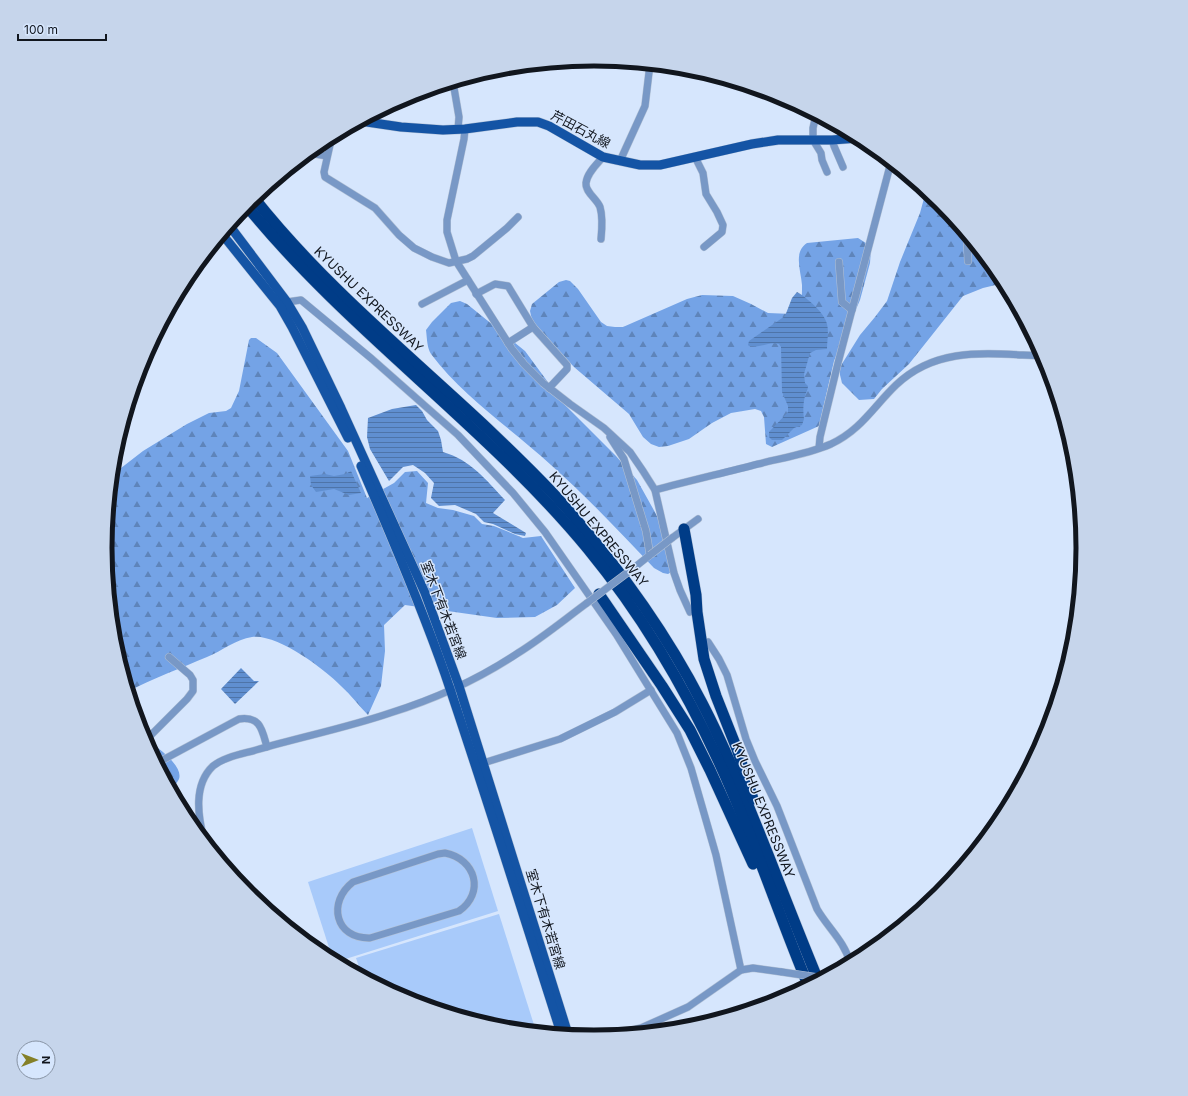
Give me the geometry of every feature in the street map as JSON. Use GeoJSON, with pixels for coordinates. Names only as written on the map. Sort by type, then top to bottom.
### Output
{"type":"FeatureCollection","features":[{"type":"Feature","properties":{"kind":"highway","name":"KYUSHU EXPRESSWAY"},"geometry":{"type":"LineString","coordinates":[[258,203],[295,246],[332,284],[539,478],[596,543],[634,592],[662,634],[702,701],[719,736],[745,796],[816,975]]}},
{"type":"Feature","properties":{"kind":"highway","name":"KYUSHU EXPRESSWAY"},"geometry":{"type":"LineString","coordinates":[[250,210],[286,252],[324,291],[501,456],[532,487],[588,550],[625,597],[654,639],[675,675],[709,741],[734,796],[806,980]]}},
{"type":"Feature","properties":{"kind":"highway"},"geometry":{"type":"LineString","coordinates":[[684,529],[704,659],[709,677],[737,748],[753,800],[789,898],[801,937]]}},
{"type":"Feature","properties":{"kind":"highway"},"geometry":{"type":"LineString","coordinates":[[602,597],[690,730],[799,962]]}},
{"type":"Feature","properties":{"kind":"main road","name":"芹田石丸線"},"geometry":{"type":"LineString","coordinates":[[370,122],[443,130],[516,122],[538,122],[549,126],[603,157],[620,162],[640,165],[660,165],[752,144],[778,140],[848,139]]}},
{"type":"Feature","properties":{"kind":"main road","name":"室木下有木若宮線"},"geometry":{"type":"LineString","coordinates":[[232,230],[287,302],[302,327],[341,408],[425,594],[459,686],[480,764],[560,1029]]}},
{"type":"Feature","properties":{"kind":"main road","name":"室木下有木若宮線"},"geometry":{"type":"LineString","coordinates":[[225,238],[280,306],[304,347],[357,458],[398,551],[450,690],[480,764],[566,1029]]}},
{"type":"Feature","properties":{"kind":"street"},"geometry":{"type":"LineString","coordinates":[[620,162],[644,106],[649,69]]}},
{"type":"Feature","properties":{"kind":"street"},"geometry":{"type":"LineString","coordinates":[[454,87],[464,139],[447,220],[447,232],[456,261],[508,343],[524,364],[549,388],[604,428],[630,452],[655,490],[674,573],[690,612]]}},
{"type":"Feature","properties":{"kind":"street"},"geometry":{"type":"LineString","coordinates":[[815,120],[813,140],[821,153],[827,172]]}},
{"type":"Feature","properties":{"kind":"street"},"geometry":{"type":"LineString","coordinates":[[832,140],[843,167]]}},
{"type":"Feature","properties":{"kind":"street"},"geometry":{"type":"LineString","coordinates":[[330,145],[324,172],[325,177],[375,208],[399,235],[414,248],[438,259],[449,263],[468,258],[480,251],[518,217]]}},
{"type":"Feature","properties":{"kind":"street"},"geometry":{"type":"LineString","coordinates":[[317,154],[327,156]]}},
{"type":"Feature","properties":{"kind":"street"},"geometry":{"type":"LineString","coordinates":[[601,239],[602,228],[600,208],[595,198],[586,187],[586,182],[592,171],[603,157]]}},
{"type":"Feature","properties":{"kind":"street"},"geometry":{"type":"LineString","coordinates":[[695,157],[703,173],[706,194],[723,225],[722,232],[704,247]]}},
{"type":"Feature","properties":{"kind":"street"},"geometry":{"type":"LineString","coordinates":[[819,448],[820,437],[838,363],[889,168]]}},
{"type":"Feature","properties":{"kind":"street"},"geometry":{"type":"LineString","coordinates":[[967,244],[968,261]]}},
{"type":"Feature","properties":{"kind":"street"},"geometry":{"type":"LineString","coordinates":[[839,262],[842,302],[852,310]]}},
{"type":"Feature","properties":{"kind":"street"},"geometry":{"type":"LineString","coordinates":[[422,304],[468,280]]}},
{"type":"Feature","properties":{"kind":"street"},"geometry":{"type":"LineString","coordinates":[[476,294],[495,284],[508,286],[533,327],[567,366],[567,369],[549,388]]}},
{"type":"Feature","properties":{"kind":"street"},"geometry":{"type":"LineString","coordinates":[[287,302],[301,300],[307,304],[458,434],[513,494],[545,532],[612,628],[677,733],[691,768],[716,855],[741,970]]}},
{"type":"Feature","properties":{"kind":"street"},"geometry":{"type":"LineString","coordinates":[[508,343],[533,327]]}},
{"type":"Feature","properties":{"kind":"street"},"geometry":{"type":"LineString","coordinates":[[655,490],[819,448],[844,437],[870,415],[896,385],[917,370],[936,361],[954,356],[975,353],[1035,356]]}},
{"type":"Feature","properties":{"kind":"street"},"geometry":{"type":"LineString","coordinates":[[604,428],[624,459],[646,530],[650,555]]}},
{"type":"Feature","properties":{"kind":"street"},"geometry":{"type":"LineString","coordinates":[[201,827],[199,816],[200,789],[207,772],[218,763],[223,760],[267,747],[390,713],[450,690],[482,675],[519,653],[587,603],[602,597],[635,566],[698,519]]}},
{"type":"Feature","properties":{"kind":"street"},"geometry":{"type":"LineString","coordinates":[[708,642],[720,659],[727,676],[746,739],[777,806],[817,909],[824,922],[842,942],[848,957]]}},
{"type":"Feature","properties":{"kind":"street"},"geometry":{"type":"LineString","coordinates":[[151,735],[193,691],[193,680],[190,675],[169,657]]}},
{"type":"Feature","properties":{"kind":"street"},"geometry":{"type":"LineString","coordinates":[[480,764],[560,739],[615,712],[651,690]]}},
{"type":"Feature","properties":{"kind":"street"},"geometry":{"type":"LineString","coordinates":[[162,760],[239,719],[246,718],[259,724],[267,747]]}},
{"type":"Feature","properties":{"kind":"street"},"geometry":{"type":"LineString","coordinates":[[445,853],[460,858],[470,868],[473,874],[473,895],[465,907],[459,911],[374,938],[364,939],[348,932],[342,925],[338,916],[337,908],[341,893],[353,882],[438,854],[445,853]]}},
{"type":"Feature","properties":{"kind":"street"},"geometry":{"type":"LineString","coordinates":[[642,1027],[688,1007],[741,970],[753,968],[813,977]]}},
{"type":"Feature","properties":{"kind":"green space"},"geometry":{"type":"Polygon","coordinates":[[[924,197],[956,230],[998,285],[983,288],[963,296],[909,364],[882,389],[874,399],[859,400],[842,383],[840,367],[860,335],[887,301],[900,262],[920,213],[924,197]]]}},
{"type":"Feature","properties":{"kind":"green space"},"geometry":{"type":"Polygon","coordinates":[[[858,238],[869,245],[871,249],[870,263],[860,300],[834,361],[819,426],[772,447],[766,444],[764,417],[761,411],[755,409],[731,413],[712,423],[689,439],[668,446],[659,447],[651,444],[643,437],[629,414],[574,367],[532,320],[530,311],[532,304],[559,282],[566,280],[570,281],[578,289],[601,322],[607,326],[623,327],[687,299],[702,295],[733,296],[768,313],[792,314],[801,304],[802,285],[799,257],[800,251],[803,247],[807,243],[858,238]]]}},
{"type":"Feature","properties":{"kind":"green space"},"geometry":{"type":"Polygon","coordinates":[[[460,301],[467,304],[525,351],[564,404],[616,456],[637,480],[667,537],[673,571],[668,574],[654,568],[578,490],[536,452],[473,399],[444,370],[431,354],[428,346],[426,330],[451,303],[460,301]]]}},
{"type":"Feature","properties":{"kind":"green space"},"geometry":{"type":"Polygon","coordinates":[[[251,338],[256,338],[277,353],[348,451],[367,498],[394,483],[405,472],[417,471],[428,483],[426,503],[438,508],[453,510],[474,516],[482,524],[494,526],[523,538],[541,536],[575,588],[557,605],[535,617],[497,618],[405,605],[384,625],[385,651],[381,686],[368,715],[345,689],[323,670],[287,646],[263,638],[252,637],[240,640],[213,654],[133,689],[121,642],[113,580],[113,516],[118,470],[143,451],[187,424],[209,413],[226,411],[231,408],[239,391],[249,340],[251,338]]]}},
{"type":"Feature","properties":{"kind":"green space"},"geometry":{"type":"Polygon","coordinates":[[[155,746],[172,761],[179,773],[179,779],[175,785],[155,746]]]}},
{"type":"Feature","properties":{"kind":"shaded area"},"geometry":{"type":"Polygon","coordinates":[[[797,292],[815,306],[826,320],[828,330],[827,349],[816,350],[810,353],[804,374],[805,383],[808,386],[808,389],[804,402],[804,419],[802,425],[794,428],[782,440],[772,440],[769,437],[769,432],[788,412],[788,406],[782,392],[781,347],[776,343],[757,346],[748,345],[749,341],[785,316],[792,298],[797,292]]]}},
{"type":"Feature","properties":{"kind":"shaded area"},"geometry":{"type":"Polygon","coordinates":[[[416,405],[422,411],[427,420],[438,431],[443,452],[470,465],[505,500],[493,513],[526,533],[525,536],[515,534],[493,524],[484,522],[476,514],[455,505],[439,506],[431,498],[434,483],[425,473],[413,465],[403,467],[389,481],[370,449],[367,437],[368,418],[392,409],[416,405]]]}},
{"type":"Feature","properties":{"kind":"shaded area"},"geometry":{"type":"Polygon","coordinates":[[[351,471],[361,493],[349,495],[334,489],[316,492],[311,485],[310,476],[325,474],[334,476],[351,471]]]}},
{"type":"Feature","properties":{"kind":"shaded area"},"geometry":{"type":"Polygon","coordinates":[[[241,668],[254,681],[259,681],[235,704],[221,689],[241,668]]]}},
{"type":"Feature","properties":{"kind":"shaded area"},"geometry":{"type":"Polygon","coordinates":[[[472,828],[498,911],[344,960],[330,952],[308,882],[472,828]]]}},
{"type":"Feature","properties":{"kind":"shaded area"},"geometry":{"type":"Polygon","coordinates":[[[499,914],[534,1026],[469,1014],[410,993],[359,968],[356,958],[499,914]]]}}]}
